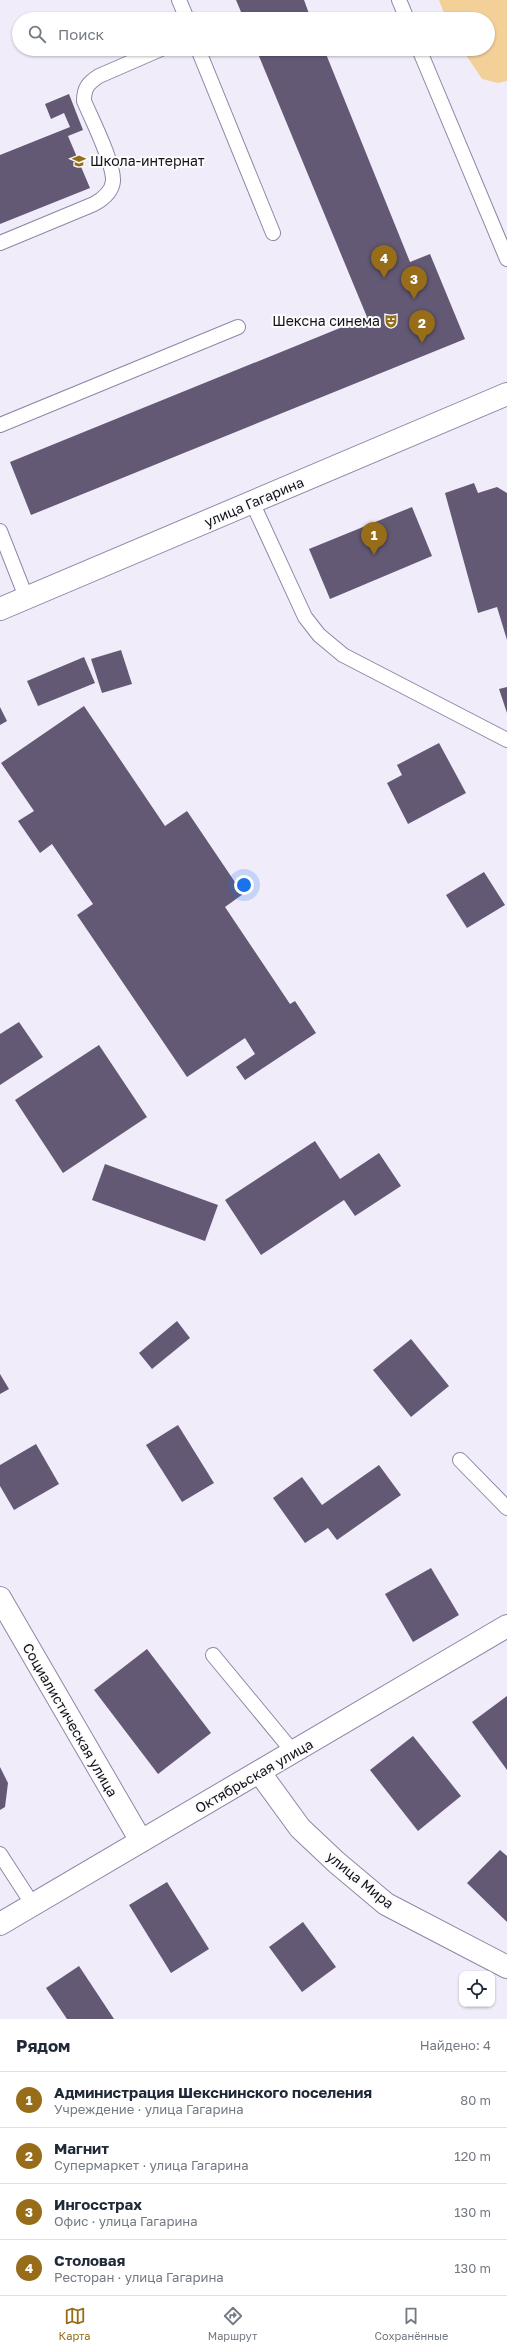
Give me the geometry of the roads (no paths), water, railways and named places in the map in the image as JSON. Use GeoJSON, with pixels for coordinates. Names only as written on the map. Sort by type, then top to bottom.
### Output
{"type":"FeatureCollection","features":[{"type":"Feature","properties":{"kind":"street","name":"улица Гагарина"},"geometry":{"type":"LineString","coordinates":[[0,609],[507,394]]}},
{"type":"Feature","properties":{"kind":"street","name":"Социалистическая улица"},"geometry":{"type":"LineString","coordinates":[[0,1598],[141,1841]]}},
{"type":"Feature","properties":{"kind":"street","name":"Октябрьская улица"},"geometry":{"type":"LineString","coordinates":[[0,1924],[260,1773],[507,1626]]}},
{"type":"Feature","properties":{"kind":"street","name":"улица Мира"},"geometry":{"type":"LineString","coordinates":[[260,1773],[300,1828],[336,1862],[386,1904],[507,1967]]}},
{"type":"Feature","properties":{"kind":"lane"},"geometry":{"type":"LineString","coordinates":[[179,0],[184,12]]}},
{"type":"Feature","properties":{"kind":"lane"},"geometry":{"type":"LineString","coordinates":[[399,0],[404,12]]}},
{"type":"Feature","properties":{"kind":"lane"},"geometry":{"type":"LineString","coordinates":[[0,243],[94,204],[107,196],[113,182],[111,169],[84,101],[84,90],[90,81],[145,56]]}},
{"type":"Feature","properties":{"kind":"lane"},"geometry":{"type":"LineString","coordinates":[[201,56],[273,233]]}},
{"type":"Feature","properties":{"kind":"lane"},"geometry":{"type":"LineString","coordinates":[[422,56],[507,259]]}},
{"type":"Feature","properties":{"kind":"lane"},"geometry":{"type":"LineString","coordinates":[[0,425],[238,327]]}},
{"type":"Feature","properties":{"kind":"lane"},"geometry":{"type":"LineString","coordinates":[[252,502],[305,618],[319,635],[356,662],[507,740]]}},
{"type":"Feature","properties":{"kind":"lane"},"geometry":{"type":"LineString","coordinates":[[0,531],[26,598]]}},
{"type":"Feature","properties":{"kind":"lane"},"geometry":{"type":"LineString","coordinates":[[460,1460],[507,1508]]}},
{"type":"Feature","properties":{"kind":"lane"},"geometry":{"type":"LineString","coordinates":[[213,1656],[294,1753]]}},
{"type":"Feature","properties":{"kind":"lane"},"geometry":{"type":"LineString","coordinates":[[0,1854],[33,1905]]}},
{"type":"Feature","properties":{"kind":"place","name":"Школа-интернат"},"geometry":{"type":"Point","coordinates":[79,161]}},
{"type":"Feature","properties":{"kind":"place","name":"Столовая"},"geometry":{"type":"Point","coordinates":[384,278]}},
{"type":"Feature","properties":{"kind":"place","name":"Ингосстрах"},"geometry":{"type":"Point","coordinates":[414,299]}},
{"type":"Feature","properties":{"kind":"place","name":"Шексна синема"},"geometry":{"type":"Point","coordinates":[391,321]}},
{"type":"Feature","properties":{"kind":"place","name":"Магнит"},"geometry":{"type":"Point","coordinates":[422,343]}},
{"type":"Feature","properties":{"kind":"place","name":"Администрация Шекснинского поселения"},"geometry":{"type":"Point","coordinates":[374,555]}}]}
